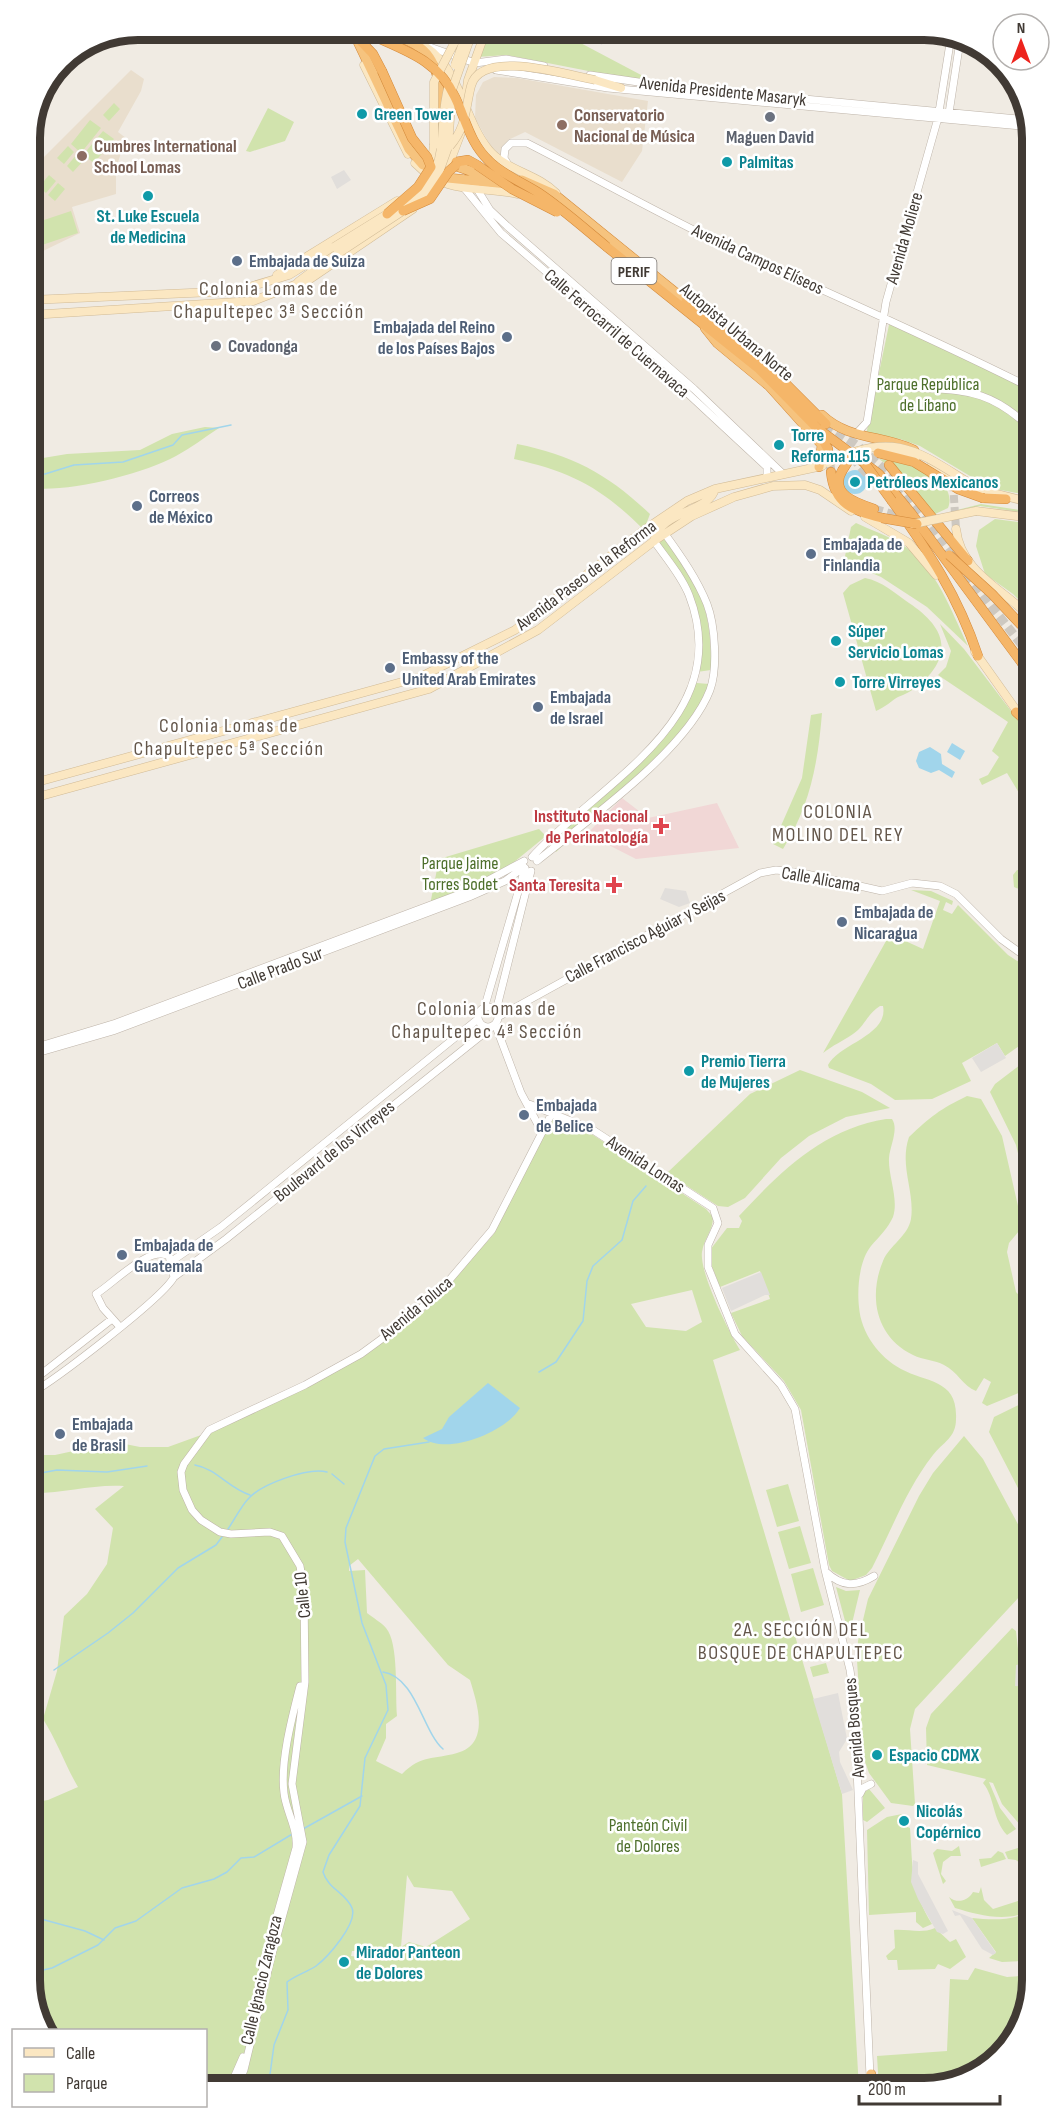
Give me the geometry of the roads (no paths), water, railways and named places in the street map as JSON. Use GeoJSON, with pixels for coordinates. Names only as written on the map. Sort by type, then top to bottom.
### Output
{"type":"FeatureCollection","features":[{"type":"Feature","properties":{"kind":"highway"},"geometry":{"type":"LineString","coordinates":[[356,40],[409,149],[420,164]]}},
{"type":"Feature","properties":{"kind":"highway"},"geometry":{"type":"LineString","coordinates":[[359,40],[376,59],[412,138],[430,164],[429,172],[418,187],[387,214]]}},
{"type":"Feature","properties":{"kind":"highway","name":"Autopista Urbana Norte"},"geometry":{"type":"LineString","coordinates":[[386,40],[417,54],[434,67],[451,88],[471,136],[488,160],[573,220],[759,369],[811,423],[879,474],[905,505],[1022,663]]}},
{"type":"Feature","properties":{"kind":"highway","name":"Autopista Urbana Norte"},"geometry":{"type":"LineString","coordinates":[[400,40],[417,48],[436,62],[457,87],[477,135],[495,159],[547,192],[768,370],[818,422],[875,463],[900,490],[1022,654]]}},
{"type":"Feature","properties":{"kind":"highway"},"geometry":{"type":"LineString","coordinates":[[403,40],[419,47],[433,62],[438,81],[442,148]]}},
{"type":"Feature","properties":{"kind":"highway"},"geometry":{"type":"LineString","coordinates":[[373,71],[388,90],[411,141],[442,175]]}},
{"type":"Feature","properties":{"kind":"highway"},"geometry":{"type":"LineString","coordinates":[[406,211],[427,197],[442,175],[461,160],[470,161],[524,195],[573,220]]}},
{"type":"Feature","properties":{"kind":"highway"},"geometry":{"type":"LineString","coordinates":[[406,211],[430,199],[453,167],[466,162],[477,165]]}},
{"type":"Feature","properties":{"kind":"highway","name":"PERIF"},"geometry":{"type":"LineString","coordinates":[[442,175],[473,172],[525,181],[563,201],[688,302]]}},
{"type":"Feature","properties":{"kind":"highway","name":"PERIF"},"geometry":{"type":"LineString","coordinates":[[442,175],[514,185],[536,195],[709,332]]}},
{"type":"Feature","properties":{"kind":"highway"},"geometry":{"type":"LineString","coordinates":[[688,302],[776,374],[826,424]]}},
{"type":"Feature","properties":{"kind":"highway"},"geometry":{"type":"LineString","coordinates":[[688,302],[753,351],[832,425],[853,434],[891,441],[916,454]]}},
{"type":"Feature","properties":{"kind":"highway"},"geometry":{"type":"LineString","coordinates":[[709,332],[752,366],[786,400]]}},
{"type":"Feature","properties":{"kind":"highway"},"geometry":{"type":"LineString","coordinates":[[709,332],[717,344],[769,386],[822,445],[826,467],[838,498],[857,510],[876,517],[917,524]]}},
{"type":"Feature","properties":{"kind":"highway"},"geometry":{"type":"LineString","coordinates":[[811,423],[828,449]]}},
{"type":"Feature","properties":{"kind":"highway"},"geometry":{"type":"LineString","coordinates":[[854,452],[839,477],[841,491],[851,499],[874,509]]}},
{"type":"Feature","properties":{"kind":"highway"},"geometry":{"type":"LineString","coordinates":[[878,453],[914,462],[958,489],[1006,499]]}},
{"type":"Feature","properties":{"kind":"highway"},"geometry":{"type":"LineString","coordinates":[[863,461],[936,565],[956,598],[978,656]]}},
{"type":"Feature","properties":{"kind":"highway"},"geometry":{"type":"LineString","coordinates":[[889,465],[968,561]]}},
{"type":"Feature","properties":{"kind":"highway"},"geometry":{"type":"LineString","coordinates":[[868,475],[936,565]]}},
{"type":"Feature","properties":{"kind":"highway"},"geometry":{"type":"LineString","coordinates":[[949,555],[1009,608]]}},
{"type":"Feature","properties":{"kind":"highway"},"geometry":{"type":"LineString","coordinates":[[976,572],[1022,625]]}},
{"type":"Feature","properties":{"kind":"highway"},"geometry":{"type":"LineString","coordinates":[[999,600],[1022,626]]}},
{"type":"Feature","properties":{"kind":"highway"},"geometry":{"type":"LineString","coordinates":[[1016,712],[1022,717]]}},
{"type":"Feature","properties":{"kind":"main road"},"geometry":{"type":"LineString","coordinates":[[354,40],[402,145],[420,164],[442,175],[454,187]]}},
{"type":"Feature","properties":{"kind":"main road"},"geometry":{"type":"LineString","coordinates":[[413,40],[422,44],[446,64],[484,142],[499,160],[539,180],[563,201]]}},
{"type":"Feature","properties":{"kind":"main road"},"geometry":{"type":"LineString","coordinates":[[442,175],[442,148],[434,82],[456,40]]}},
{"type":"Feature","properties":{"kind":"main road"},"geometry":{"type":"LineString","coordinates":[[41,299],[236,291],[289,275],[387,214],[419,191],[439,160],[443,145],[446,95],[464,40]]}},
{"type":"Feature","properties":{"kind":"main road"},"geometry":{"type":"LineString","coordinates":[[41,313],[245,303],[310,279],[406,211],[423,196],[437,178],[452,90],[469,40]]}},
{"type":"Feature","properties":{"kind":"main road"},"geometry":{"type":"LineString","coordinates":[[294,285],[322,264],[419,204],[433,192],[459,141],[466,87],[482,40]]}},
{"type":"Feature","properties":{"kind":"main road"},"geometry":{"type":"LineString","coordinates":[[442,175],[442,148],[463,128],[472,82],[487,68],[495,65],[511,66],[595,80],[621,88]]}},
{"type":"Feature","properties":{"kind":"main road"},"geometry":{"type":"LineString","coordinates":[[442,148],[459,141]]}},
{"type":"Feature","properties":{"kind":"main road"},"geometry":{"type":"LineString","coordinates":[[419,204],[442,175],[450,156],[442,148]]}},
{"type":"Feature","properties":{"kind":"main road"},"geometry":{"type":"LineString","coordinates":[[410,191],[418,179],[420,164]]}},
{"type":"Feature","properties":{"kind":"main road"},"geometry":{"type":"LineString","coordinates":[[260,285],[410,191],[442,175]]}},
{"type":"Feature","properties":{"kind":"main road"},"geometry":{"type":"LineString","coordinates":[[433,192],[454,187],[526,196],[558,211]]}},
{"type":"Feature","properties":{"kind":"main road"},"geometry":{"type":"LineString","coordinates":[[410,191],[418,192],[421,197],[419,204]]}},
{"type":"Feature","properties":{"kind":"main road"},"geometry":{"type":"LineString","coordinates":[[71,297],[72,311]]}},
{"type":"Feature","properties":{"kind":"main road"},"geometry":{"type":"LineString","coordinates":[[50,298],[53,306],[51,312]]}},
{"type":"Feature","properties":{"kind":"main road"},"geometry":{"type":"LineString","coordinates":[[768,476],[826,467],[854,452],[887,446],[936,461],[982,494]]}},
{"type":"Feature","properties":{"kind":"main road"},"geometry":{"type":"LineString","coordinates":[[865,450],[878,453],[916,454],[943,471],[953,483]]}},
{"type":"Feature","properties":{"kind":"main road","name":"Avenida Paseo de la Reforma"},"geometry":{"type":"LineString","coordinates":[[41,781],[420,677],[523,624],[644,530],[710,498],[714,489],[768,476]]}},
{"type":"Feature","properties":{"kind":"main road","name":"Avenida Paseo de la Reforma"},"geometry":{"type":"LineString","coordinates":[[41,796],[425,691],[529,636],[665,534],[721,502],[759,490],[788,485],[815,488],[842,506],[882,522],[917,524],[968,512],[994,512],[1022,516]]}},
{"type":"Feature","properties":{"kind":"main road"},"geometry":{"type":"LineString","coordinates":[[1006,499],[1022,502]]}},
{"type":"Feature","properties":{"kind":"main road"},"geometry":{"type":"LineString","coordinates":[[865,517],[904,540],[924,557],[945,590],[972,649],[1022,720]]}},
{"type":"Feature","properties":{"kind":"main road"},"geometry":{"type":"LineString","coordinates":[[658,523],[665,534]]}},
{"type":"Feature","properties":{"kind":"main road"},"geometry":{"type":"LineString","coordinates":[[654,541],[658,523]]}},
{"type":"Feature","properties":{"kind":"main road"},"geometry":{"type":"LineString","coordinates":[[956,529],[968,561],[976,572],[1022,611]]}},
{"type":"Feature","properties":{"kind":"main road"},"geometry":{"type":"LineString","coordinates":[[644,530],[654,541]]}},
{"type":"Feature","properties":{"kind":"main road"},"geometry":{"type":"LineString","coordinates":[[543,608],[552,620]]}},
{"type":"Feature","properties":{"kind":"main road"},"geometry":{"type":"LineString","coordinates":[[523,624],[529,636]]}},
{"type":"Feature","properties":{"kind":"street","name":"Avenida Presidente Masaryk"},"geometry":{"type":"LineString","coordinates":[[422,44],[474,63],[506,59],[599,77],[666,86],[1021,126]]}},
{"type":"Feature","properties":{"kind":"street","name":"Avenida Moliere"},"geometry":{"type":"LineString","coordinates":[[853,434],[866,424],[898,255],[939,115],[950,44]]}},
{"type":"Feature","properties":{"kind":"street"},"geometry":{"type":"LineString","coordinates":[[950,113],[959,47]]}},
{"type":"Feature","properties":{"kind":"street","name":"Avenida Presidente Masaryk"},"geometry":{"type":"LineString","coordinates":[[466,87],[479,75],[501,70],[621,88],[939,115],[950,113],[1021,119]]}},
{"type":"Feature","properties":{"kind":"street","name":"Avenida Campos Elíseos"},"geometry":{"type":"LineString","coordinates":[[509,166],[504,158],[505,148],[511,143],[527,143],[705,236],[885,316],[1022,383]]}},
{"type":"Feature","properties":{"kind":"street","name":"Calle Ferrocarril de Cuernavaca"},"geometry":{"type":"LineString","coordinates":[[465,189],[501,232],[593,313],[709,408],[766,467],[768,476]]}},
{"type":"Feature","properties":{"kind":"street","name":"Calle Ferrocarril de Cuernavaca"},"geometry":{"type":"LineString","coordinates":[[477,189],[490,210],[507,226],[783,474]]}},
{"type":"Feature","properties":{"kind":"street"},"geometry":{"type":"LineString","coordinates":[[593,313],[598,306]]}},
{"type":"Feature","properties":{"kind":"street"},"geometry":{"type":"LineString","coordinates":[[874,382],[915,389],[976,392],[1004,406],[1022,422]]}},
{"type":"Feature","properties":{"kind":"street"},"geometry":{"type":"LineString","coordinates":[[534,859],[623,791],[675,743],[689,727],[711,687],[714,640],[707,605],[681,557],[665,534]]}},
{"type":"Feature","properties":{"kind":"street"},"geometry":{"type":"LineString","coordinates":[[526,867],[536,868],[534,859],[552,834],[657,741],[676,719],[690,696],[696,675],[699,644],[695,621],[689,596],[680,578],[654,541]]}},
{"type":"Feature","properties":{"kind":"street","name":"Calle Prado Sur"},"geometry":{"type":"LineString","coordinates":[[41,1049],[116,1023],[468,891],[526,867],[534,859]]}},
{"type":"Feature","properties":{"kind":"street"},"geometry":{"type":"LineString","coordinates":[[526,867],[495,1020],[484,1026],[478,1019],[484,1008],[526,867]]}},
{"type":"Feature","properties":{"kind":"street","name":"Calle Alicama"},"geometry":{"type":"LineString","coordinates":[[760,873],[776,870],[802,873],[882,891],[912,883],[933,884],[949,890],[1001,939],[1022,954]]}},
{"type":"Feature","properties":{"kind":"street","name":"Calle Francisco Aguiar y Seijas"},"geometry":{"type":"LineString","coordinates":[[495,1020],[760,873]]}},
{"type":"Feature","properties":{"kind":"street"},"geometry":{"type":"LineString","coordinates":[[484,1008],[495,1020],[521,1093],[529,1104],[542,1132]]}},
{"type":"Feature","properties":{"kind":"street","name":"Boulevard de los Virreyes"},"geometry":{"type":"LineString","coordinates":[[172,1261],[221,1227],[478,1019]]}},
{"type":"Feature","properties":{"kind":"street","name":"Boulevard de los Virreyes"},"geometry":{"type":"LineString","coordinates":[[119,1326],[167,1287],[174,1276],[226,1239],[495,1020]]}},
{"type":"Feature","properties":{"kind":"street","name":"Avenida Lomas"},"geometry":{"type":"LineString","coordinates":[[529,1104],[609,1140],[713,1208],[718,1223]]}},
{"type":"Feature","properties":{"kind":"street","name":"Avenida Toluca"},"geometry":{"type":"LineString","coordinates":[[209,1430],[305,1385],[361,1354],[409,1319],[440,1292],[492,1230],[552,1113]]}},
{"type":"Feature","properties":{"kind":"street","name":"Avenida Bosques"},"geometry":{"type":"LineString","coordinates":[[718,1223],[708,1245],[708,1267],[735,1334],[781,1385],[795,1409],[825,1570],[852,1681],[860,1795],[871,2074]]}},
{"type":"Feature","properties":{"kind":"street"},"geometry":{"type":"LineString","coordinates":[[40,1387],[71,1366],[119,1326],[100,1303],[96,1293],[152,1254],[164,1253],[172,1261],[174,1276]]}},
{"type":"Feature","properties":{"kind":"street"},"geometry":{"type":"LineString","coordinates":[[40,1375],[112,1319]]}},
{"type":"Feature","properties":{"kind":"street","name":"Calle 10"},"geometry":{"type":"LineString","coordinates":[[209,1430],[184,1464],[181,1472],[183,1490],[192,1510],[210,1527],[231,1534],[276,1533],[287,1543],[302,1573],[305,1669],[290,1731],[284,1780],[286,1805],[299,1832],[303,1848],[284,1912]]}},
{"type":"Feature","properties":{"kind":"street"},"geometry":{"type":"LineString","coordinates":[[825,1570],[837,1581],[849,1585],[863,1582],[874,1576]]}},
{"type":"Feature","properties":{"kind":"street"},"geometry":{"type":"LineString","coordinates":[[860,1795],[863,1788],[871,1784]]}},
{"type":"Feature","properties":{"kind":"street","name":"Calle 10"},"geometry":{"type":"LineString","coordinates":[[279,1904],[292,1865],[299,1832]]}},
{"type":"Feature","properties":{"kind":"street","name":"Calle Ignacio Zaragoza"},"geometry":{"type":"LineString","coordinates":[[233,2078],[244,2052],[279,1904]]}},
{"type":"Feature","properties":{"kind":"street","name":"Calle Ignacio Zaragoza"},"geometry":{"type":"LineString","coordinates":[[241,2078],[284,1912]]}},
{"type":"Feature","properties":{"kind":"water"},"geometry":{"type":"Polygon","coordinates":[[[855,470],[864,473],[867,482],[864,491],[855,494],[846,491],[843,482],[846,473],[855,470]]]}},
{"type":"Feature","properties":{"kind":"water"},"geometry":{"type":"Polygon","coordinates":[[[952,743],[965,751],[960,760],[947,752],[952,743]]]}},
{"type":"Feature","properties":{"kind":"water"},"geometry":{"type":"Polygon","coordinates":[[[930,747],[941,754],[942,764],[955,772],[952,778],[939,770],[931,773],[919,768],[916,761],[919,752],[930,747]]]}},
{"type":"Feature","properties":{"kind":"water"},"geometry":{"type":"Polygon","coordinates":[[[488,1383],[520,1408],[513,1417],[489,1433],[461,1443],[433,1443],[423,1438],[442,1429],[449,1417],[488,1383]]]}},
{"type":"Feature","properties":{"kind":"waterway"},"geometry":{"type":"LineString","coordinates":[[41,474],[74,465],[123,462],[173,445],[182,435],[231,425]]}},
{"type":"Feature","properties":{"kind":"waterway"},"geometry":{"type":"LineString","coordinates":[[539,1372],[556,1362],[583,1321],[587,1281],[593,1266],[622,1240],[633,1201],[646,1186]]}},
{"type":"Feature","properties":{"kind":"waterway"},"geometry":{"type":"LineString","coordinates":[[270,2078],[274,2045],[288,2010],[287,1982],[321,1962],[341,1939],[351,1922],[352,1908],[346,1898],[329,1883],[323,1872],[329,1855],[360,1806],[365,1758],[388,1710],[386,1685],[362,1623],[345,1542],[346,1528],[375,1456],[384,1449],[429,1442]]}},
{"type":"Feature","properties":{"kind":"waterway"},"geometry":{"type":"LineString","coordinates":[[195,1465],[210,1470],[235,1488],[250,1495]]}},
{"type":"Feature","properties":{"kind":"waterway"},"geometry":{"type":"LineString","coordinates":[[40,1473],[57,1470],[107,1472],[147,1466]]}},
{"type":"Feature","properties":{"kind":"waterway"},"geometry":{"type":"LineString","coordinates":[[228,1529],[246,1501],[264,1487],[297,1474],[327,1472]]}},
{"type":"Feature","properties":{"kind":"waterway"},"geometry":{"type":"LineString","coordinates":[[332,1474],[344,1484]]}},
{"type":"Feature","properties":{"kind":"waterway"},"geometry":{"type":"LineString","coordinates":[[54,1670],[108,1633],[133,1613],[178,1568],[216,1545],[222,1537]]}},
{"type":"Feature","properties":{"kind":"waterway"},"geometry":{"type":"LineString","coordinates":[[383,1672],[394,1676],[411,1694],[436,1741],[443,1749]]}},
{"type":"Feature","properties":{"kind":"waterway"},"geometry":{"type":"LineString","coordinates":[[303,1829],[362,1796]]}},
{"type":"Feature","properties":{"kind":"waterway"},"geometry":{"type":"LineString","coordinates":[[40,1971],[52,1968],[98,1945],[115,1928],[136,1921],[182,1888],[214,1879],[227,1872],[241,1858],[254,1857],[294,1833]]}},
{"type":"Feature","properties":{"kind":"waterway"},"geometry":{"type":"LineString","coordinates":[[40,1919],[85,1931],[104,1940]]}},
{"type":"Feature","properties":{"kind":"tunnel"},"geometry":{"type":"LineString","coordinates":[[826,424],[858,446],[897,481],[956,560]]}},
{"type":"Feature","properties":{"kind":"tunnel"},"geometry":{"type":"LineString","coordinates":[[828,449],[831,472]]}},
{"type":"Feature","properties":{"kind":"tunnel"},"geometry":{"type":"LineString","coordinates":[[852,457],[868,475]]}},
{"type":"Feature","properties":{"kind":"tunnel"},"geometry":{"type":"LineString","coordinates":[[953,483],[956,529]]}},
{"type":"Feature","properties":{"kind":"tunnel"},"geometry":{"type":"LineString","coordinates":[[874,509],[891,514],[902,522]]}},
{"type":"Feature","properties":{"kind":"tunnel"},"geometry":{"type":"LineString","coordinates":[[966,574],[1022,645]]}},
{"type":"Feature","properties":{"kind":"place","name":"Green Tower"},"geometry":{"type":"Point","coordinates":[362,114]}},
{"type":"Feature","properties":{"kind":"place","name":"Maguen David"},"geometry":{"type":"Point","coordinates":[770,117]}},
{"type":"Feature","properties":{"kind":"place","name":"Conservatorio Nacional de Música"},"geometry":{"type":"Point","coordinates":[562,125]}},
{"type":"Feature","properties":{"kind":"place","name":"Cumbres International School Lomas"},"geometry":{"type":"Point","coordinates":[82,156]}},
{"type":"Feature","properties":{"kind":"place","name":"Palmitas"},"geometry":{"type":"Point","coordinates":[727,162]}},
{"type":"Feature","properties":{"kind":"place","name":"St. Luke Escuela de Medicina"},"geometry":{"type":"Point","coordinates":[148,196]}},
{"type":"Feature","properties":{"kind":"place","name":"Embajada de Suiza"},"geometry":{"type":"Point","coordinates":[237,261]}},
{"type":"Feature","properties":{"kind":"place","name":"Embajada del Reino de los Países Bajos"},"geometry":{"type":"Point","coordinates":[507,337]}},
{"type":"Feature","properties":{"kind":"place","name":"Covadonga"},"geometry":{"type":"Point","coordinates":[216,346]}},
{"type":"Feature","properties":{"kind":"place","name":"Torre Reforma 115"},"geometry":{"type":"Point","coordinates":[779,445]}},
{"type":"Feature","properties":{"kind":"place","name":"Petróleos Mexicanos"},"geometry":{"type":"Point","coordinates":[855,482]}},
{"type":"Feature","properties":{"kind":"place","name":"Correos de México"},"geometry":{"type":"Point","coordinates":[137,506]}},
{"type":"Feature","properties":{"kind":"place","name":"Embajada de Finlandia"},"geometry":{"type":"Point","coordinates":[811,554]}},
{"type":"Feature","properties":{"kind":"place","name":"Súper Servicio Lomas"},"geometry":{"type":"Point","coordinates":[836,641]}},
{"type":"Feature","properties":{"kind":"place","name":"Embassy of the United Arab Emirates"},"geometry":{"type":"Point","coordinates":[390,668]}},
{"type":"Feature","properties":{"kind":"place","name":"Torre Virreyes"},"geometry":{"type":"Point","coordinates":[840,682]}},
{"type":"Feature","properties":{"kind":"place","name":"Embajada de Israel"},"geometry":{"type":"Point","coordinates":[538,707]}},
{"type":"Feature","properties":{"kind":"place","name":"Instituto Nacional de Perinatología"},"geometry":{"type":"Point","coordinates":[661,826]}},
{"type":"Feature","properties":{"kind":"place","name":"Santa Teresita"},"geometry":{"type":"Point","coordinates":[614,885]}},
{"type":"Feature","properties":{"kind":"place","name":"Embajada de Nicaragua"},"geometry":{"type":"Point","coordinates":[842,922]}},
{"type":"Feature","properties":{"kind":"place","name":"Premio Tierra de Mujeres"},"geometry":{"type":"Point","coordinates":[689,1071]}},
{"type":"Feature","properties":{"kind":"place","name":"Embajada de Belice"},"geometry":{"type":"Point","coordinates":[524,1115]}},
{"type":"Feature","properties":{"kind":"place","name":"Embajada de Guatemala"},"geometry":{"type":"Point","coordinates":[122,1255]}},
{"type":"Feature","properties":{"kind":"place","name":"Embajada de Brasil"},"geometry":{"type":"Point","coordinates":[60,1434]}},
{"type":"Feature","properties":{"kind":"place","name":"Espacio CDMX"},"geometry":{"type":"Point","coordinates":[877,1755]}},
{"type":"Feature","properties":{"kind":"place","name":"Nicolás Copérnico"},"geometry":{"type":"Point","coordinates":[904,1821]}},
{"type":"Feature","properties":{"kind":"place","name":"Mirador Panteon de Dolores"},"geometry":{"type":"Point","coordinates":[344,1962]}},
{"type":"Feature","properties":{"kind":"district","name":"Colonia Lomas de Chapultepec 3ª Sección"},"geometry":{"type":"Point","coordinates":[269,300]}},
{"type":"Feature","properties":{"kind":"district","name":"Colonia Lomas de Chapultepec 5ª Sección"},"geometry":{"type":"Point","coordinates":[229,736]}},
{"type":"Feature","properties":{"kind":"district","name":"COLONIA MOLINO DEL REY"},"geometry":{"type":"Point","coordinates":[838,822]}},
{"type":"Feature","properties":{"kind":"district","name":"Colonia Lomas de Chapultepec 4ª Sección"},"geometry":{"type":"Point","coordinates":[487,1020]}},
{"type":"Feature","properties":{"kind":"district","name":"2A. SECCIÓN DEL BOSQUE DE CHAPULTEPEC"},"geometry":{"type":"Point","coordinates":[801,1640]}},
{"type":"Feature","properties":{"kind":"park label","name":"Parque República de Líbano"},"geometry":{"type":"Point","coordinates":[928,394]}},
{"type":"Feature","properties":{"kind":"park label","name":"Parque Jaime Torres Bodet"},"geometry":{"type":"Point","coordinates":[460,873]}},
{"type":"Feature","properties":{"kind":"park label","name":"Panteón Civil de Dolores"},"geometry":{"type":"Point","coordinates":[648,1835]}}]}
